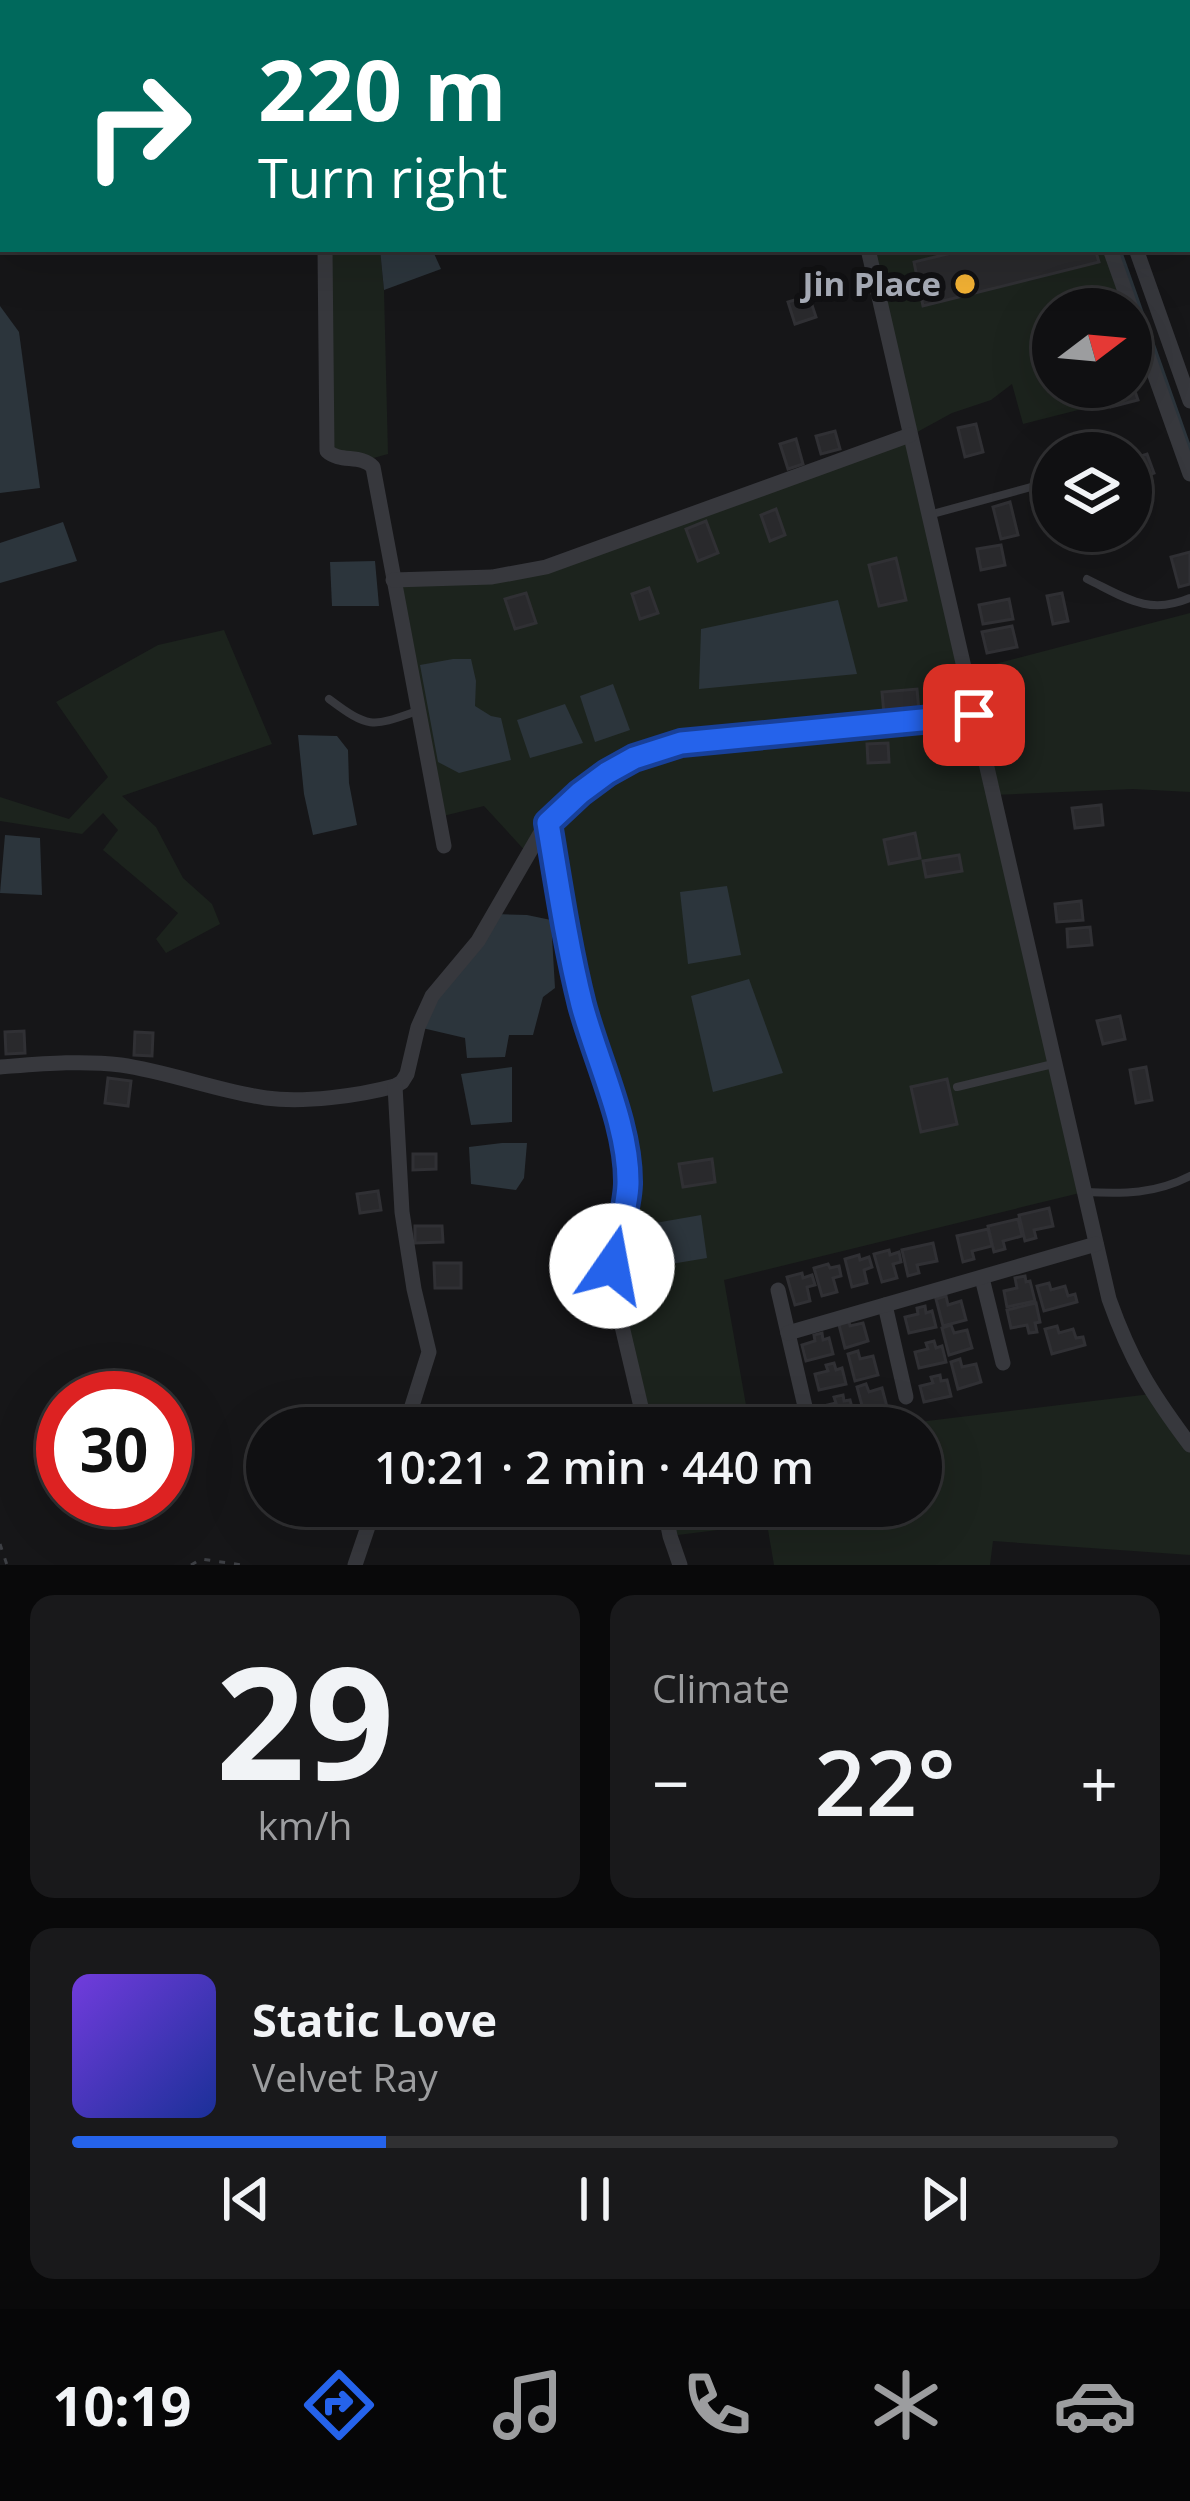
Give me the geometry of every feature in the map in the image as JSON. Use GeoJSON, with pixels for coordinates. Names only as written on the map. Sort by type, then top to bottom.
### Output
{"type":"FeatureCollection","features":[{"type":"Feature","properties":{"kind":"street"},"geometry":{"type":"LineString","coordinates":[[325,252],[327,451],[334,457],[366,460],[373,467],[444,846]]}},
{"type":"Feature","properties":{"kind":"street"},"geometry":{"type":"LineString","coordinates":[[869,252],[1108,1299],[1133,1362],[1190,1445]]}},
{"type":"Feature","properties":{"kind":"street"},"geometry":{"type":"LineString","coordinates":[[1110,252],[1190,474]]}},
{"type":"Feature","properties":{"kind":"street"},"geometry":{"type":"LineString","coordinates":[[1137,252],[1190,401]]}},
{"type":"Feature","properties":{"kind":"street"},"geometry":{"type":"LineString","coordinates":[[393,580],[492,577],[546,567],[910,435]]}},
{"type":"Feature","properties":{"kind":"street"},"geometry":{"type":"LineString","coordinates":[[0,1067],[116,1065],[283,1100],[394,1086],[407,1074],[418,1027],[432,996],[487,928],[548,823],[607,773],[634,758],[681,743],[974,715]]}},
{"type":"Feature","properties":{"kind":"street"},"geometry":{"type":"LineString","coordinates":[[548,823],[582,1004],[624,1154],[628,1184],[612,1266],[613,1288],[641,1407]]}},
{"type":"Feature","properties":{"kind":"street"},"geometry":{"type":"LineString","coordinates":[[394,1086],[402,1211],[429,1352],[412,1407]]}},
{"type":"Feature","properties":{"kind":"street"},"geometry":{"type":"LineString","coordinates":[[788,1333],[1096,1244]]}},
{"type":"Feature","properties":{"kind":"street"},"geometry":{"type":"LineString","coordinates":[[982,1277],[1003,1363]]}},
{"type":"Feature","properties":{"kind":"street"},"geometry":{"type":"LineString","coordinates":[[778,1290],[805,1407]]}},
{"type":"Feature","properties":{"kind":"street"},"geometry":{"type":"LineString","coordinates":[[885,1306],[906,1397]]}},
{"type":"Feature","properties":{"kind":"street"},"geometry":{"type":"LineString","coordinates":[[355,1565],[368,1527]]}},
{"type":"Feature","properties":{"kind":"street"},"geometry":{"type":"LineString","coordinates":[[668,1527],[680,1565]]}},
{"type":"Feature","properties":{"kind":"lane"},"geometry":{"type":"LineString","coordinates":[[928,515],[1032,487]]}},
{"type":"Feature","properties":{"kind":"lane"},"geometry":{"type":"LineString","coordinates":[[1088,579],[1140,605],[1175,604],[1190,598]]}},
{"type":"Feature","properties":{"kind":"lane"},"geometry":{"type":"LineString","coordinates":[[329,699],[377,725],[418,711]]}},
{"type":"Feature","properties":{"kind":"lane"},"geometry":{"type":"LineString","coordinates":[[957,1087],[1055,1064]]}},
{"type":"Feature","properties":{"kind":"lane"},"geometry":{"type":"LineString","coordinates":[[1084,1192],[1130,1194],[1168,1187],[1190,1176]]}},
{"type":"Feature","properties":{"kind":"path"},"geometry":{"type":"LineString","coordinates":[[0,1544],[7,1565]]}},
{"type":"Feature","properties":{"kind":"path"},"geometry":{"type":"LineString","coordinates":[[190,1565],[201,1559],[242,1565]]}},
{"type":"Feature","properties":{"kind":"shaded area"},"geometry":{"type":"Polygon","coordinates":[[[325,252],[380,252],[388,454],[366,460],[334,457],[325,252]]]}},
{"type":"Feature","properties":{"kind":"shaded area"},"geometry":{"type":"Polygon","coordinates":[[[380,252],[433,252],[441,269],[384,290],[380,252]]]}},
{"type":"Feature","properties":{"kind":"shaded area"},"geometry":{"type":"Polygon","coordinates":[[[869,252],[1111,252],[1124,288],[1032,288],[1032,408],[1086,408],[1023,424],[1012,384],[991,400],[952,413],[910,436],[964,672],[1190,613],[1190,792],[1133,789],[994,795],[1084,1192],[724,1280],[746,1407],[641,1407],[613,1288],[628,1184],[582,1004],[548,825],[529,855],[484,806],[439,817],[393,580],[519,573],[909,435],[869,252]]]}},
{"type":"Feature","properties":{"kind":"shaded area"},"geometry":{"type":"Polygon","coordinates":[[[0,306],[19,332],[40,488],[0,493],[0,306]]]}},
{"type":"Feature","properties":{"kind":"shaded area"},"geometry":{"type":"Polygon","coordinates":[[[63,522],[77,561],[0,583],[0,543],[63,522]]]}},
{"type":"Feature","properties":{"kind":"shaded area"},"geometry":{"type":"Polygon","coordinates":[[[375,561],[379,606],[332,606],[330,562],[375,561]]]}},
{"type":"Feature","properties":{"kind":"shaded area"},"geometry":{"type":"Polygon","coordinates":[[[838,600],[857,674],[699,689],[701,629],[838,600]]]}},
{"type":"Feature","properties":{"kind":"shaded area"},"geometry":{"type":"Polygon","coordinates":[[[224,630],[272,744],[122,796],[156,827],[183,878],[212,904],[220,924],[166,953],[156,939],[178,913],[103,850],[118,830],[103,813],[82,834],[0,821],[0,797],[69,819],[108,777],[56,702],[158,645],[224,630]]]}},
{"type":"Feature","properties":{"kind":"shaded area"},"geometry":{"type":"Polygon","coordinates":[[[471,659],[475,706],[501,718],[511,760],[459,773],[438,762],[420,665],[471,659]]]}},
{"type":"Feature","properties":{"kind":"shaded area"},"geometry":{"type":"Polygon","coordinates":[[[613,684],[630,730],[595,742],[580,696],[613,684]]]}},
{"type":"Feature","properties":{"kind":"shaded area"},"geometry":{"type":"Polygon","coordinates":[[[565,704],[583,743],[530,758],[517,720],[565,704]]]}},
{"type":"Feature","properties":{"kind":"shaded area"},"geometry":{"type":"Polygon","coordinates":[[[298,735],[337,736],[348,750],[357,825],[313,835],[298,735]]]}},
{"type":"Feature","properties":{"kind":"shaded area"},"geometry":{"type":"Polygon","coordinates":[[[5,835],[40,838],[42,895],[0,893],[5,835]]]}},
{"type":"Feature","properties":{"kind":"shaded area"},"geometry":{"type":"Polygon","coordinates":[[[727,886],[741,955],[688,964],[680,892],[727,886]]]}},
{"type":"Feature","properties":{"kind":"shaded area"},"geometry":{"type":"Polygon","coordinates":[[[495,914],[551,920],[555,988],[543,997],[533,1035],[509,1035],[505,1057],[467,1058],[465,1038],[418,1027],[495,914]]]}},
{"type":"Feature","properties":{"kind":"shaded area"},"geometry":{"type":"Polygon","coordinates":[[[749,979],[783,1073],[713,1092],[691,996],[749,979]]]}},
{"type":"Feature","properties":{"kind":"shaded area"},"geometry":{"type":"Polygon","coordinates":[[[512,1067],[512,1122],[471,1125],[461,1074],[512,1067]]]}},
{"type":"Feature","properties":{"kind":"shaded area"},"geometry":{"type":"Polygon","coordinates":[[[527,1143],[524,1178],[516,1190],[471,1184],[469,1147],[527,1143]]]}},
{"type":"Feature","properties":{"kind":"shaded area"},"geometry":{"type":"Polygon","coordinates":[[[701,1215],[707,1258],[641,1269],[638,1226],[701,1215]]]}},
{"type":"Feature","properties":{"kind":"shaded area"},"geometry":{"type":"Polygon","coordinates":[[[1151,1394],[1190,1445],[1190,1555],[993,1541],[990,1565],[774,1565],[768,1527],[942,1527],[942,1419],[1151,1394]]]}},
{"type":"Feature","properties":{"kind":"shaded area"},"geometry":{"type":"Polygon","coordinates":[[[668,1527],[743,1527],[670,1536],[668,1527]]]}},
{"type":"Feature","properties":{"kind":"building","name":"Jin Place"},"geometry":{"type":"Polygon","coordinates":[[[956,252],[1096,252],[1099,262],[923,306],[914,262],[956,252]]]}},
{"type":"Feature","properties":{"kind":"building"},"geometry":{"type":"Polygon","coordinates":[[[801,298],[803,304],[811,302],[816,317],[795,324],[788,302],[801,298]]]}},
{"type":"Feature","properties":{"kind":"building"},"geometry":{"type":"Polygon","coordinates":[[[976,424],[983,452],[965,457],[958,428],[976,424]]]}},
{"type":"Feature","properties":{"kind":"building"},"geometry":{"type":"Polygon","coordinates":[[[835,431],[840,449],[821,454],[816,436],[835,431]]]}},
{"type":"Feature","properties":{"kind":"building"},"geometry":{"type":"Polygon","coordinates":[[[796,439],[803,464],[788,469],[780,444],[796,439]]]}},
{"type":"Feature","properties":{"kind":"building"},"geometry":{"type":"Polygon","coordinates":[[[1010,502],[1018,535],[1001,539],[993,507],[1010,502]]]}},
{"type":"Feature","properties":{"kind":"building"},"geometry":{"type":"Polygon","coordinates":[[[776,509],[785,535],[770,541],[761,515],[776,509]]]}},
{"type":"Feature","properties":{"kind":"building"},"geometry":{"type":"Polygon","coordinates":[[[706,521],[718,553],[698,561],[686,529],[706,521]]]}},
{"type":"Feature","properties":{"kind":"building"},"geometry":{"type":"Polygon","coordinates":[[[1001,545],[1005,565],[981,570],[977,549],[1001,545]]]}},
{"type":"Feature","properties":{"kind":"building"},"geometry":{"type":"Polygon","coordinates":[[[1190,552],[1190,584],[1179,587],[1171,557],[1190,552]]]}},
{"type":"Feature","properties":{"kind":"building"},"geometry":{"type":"Polygon","coordinates":[[[896,558],[906,600],[879,606],[869,565],[896,558]]]}},
{"type":"Feature","properties":{"kind":"building"},"geometry":{"type":"Polygon","coordinates":[[[649,588],[658,613],[640,619],[632,594],[649,588]]]}},
{"type":"Feature","properties":{"kind":"building"},"geometry":{"type":"Polygon","coordinates":[[[526,593],[536,623],[515,629],[505,599],[526,593]]]}},
{"type":"Feature","properties":{"kind":"building"},"geometry":{"type":"Polygon","coordinates":[[[1062,593],[1068,621],[1053,624],[1047,596],[1062,593]]]}},
{"type":"Feature","properties":{"kind":"building"},"geometry":{"type":"Polygon","coordinates":[[[1009,599],[1013,619],[983,624],[979,605],[1009,599]]]}},
{"type":"Feature","properties":{"kind":"building"},"geometry":{"type":"Polygon","coordinates":[[[1012,626],[1017,647],[987,653],[982,632],[1012,626]]]}},
{"type":"Feature","properties":{"kind":"building"},"geometry":{"type":"Polygon","coordinates":[[[917,689],[919,711],[884,714],[882,692],[917,689]]]}},
{"type":"Feature","properties":{"kind":"building"},"geometry":{"type":"Polygon","coordinates":[[[888,743],[889,762],[868,763],[867,744],[888,743]]]}},
{"type":"Feature","properties":{"kind":"building"},"geometry":{"type":"Polygon","coordinates":[[[1101,805],[1103,825],[1075,828],[1072,808],[1101,805]]]}},
{"type":"Feature","properties":{"kind":"building"},"geometry":{"type":"Polygon","coordinates":[[[915,833],[920,858],[889,864],[884,840],[915,833]]]}},
{"type":"Feature","properties":{"kind":"building"},"geometry":{"type":"Polygon","coordinates":[[[959,855],[962,871],[926,877],[923,861],[959,855]]]}},
{"type":"Feature","properties":{"kind":"building"},"geometry":{"type":"Polygon","coordinates":[[[1081,901],[1083,920],[1057,922],[1055,904],[1081,901]]]}},
{"type":"Feature","properties":{"kind":"building"},"geometry":{"type":"Polygon","coordinates":[[[1090,927],[1092,945],[1068,947],[1067,929],[1090,927]]]}},
{"type":"Feature","properties":{"kind":"building"},"geometry":{"type":"Polygon","coordinates":[[[1120,1016],[1125,1039],[1103,1044],[1097,1021],[1120,1016]]]}},
{"type":"Feature","properties":{"kind":"building"},"geometry":{"type":"Polygon","coordinates":[[[24,1031],[25,1053],[6,1054],[5,1032],[24,1031]]]}},
{"type":"Feature","properties":{"kind":"building"},"geometry":{"type":"Polygon","coordinates":[[[135,1032],[153,1033],[152,1056],[134,1055],[135,1032]]]}},
{"type":"Feature","properties":{"kind":"building"},"geometry":{"type":"Polygon","coordinates":[[[1146,1067],[1152,1100],[1136,1103],[1130,1070],[1146,1067]]]}},
{"type":"Feature","properties":{"kind":"building"},"geometry":{"type":"Polygon","coordinates":[[[108,1078],[131,1081],[128,1106],[105,1103],[108,1078]]]}},
{"type":"Feature","properties":{"kind":"building"},"geometry":{"type":"Polygon","coordinates":[[[947,1079],[957,1124],[921,1132],[911,1087],[947,1079]]]}},
{"type":"Feature","properties":{"kind":"building"},"geometry":{"type":"Polygon","coordinates":[[[413,1154],[436,1154],[436,1169],[413,1170],[413,1154]]]}},
{"type":"Feature","properties":{"kind":"building"},"geometry":{"type":"Polygon","coordinates":[[[712,1159],[715,1182],[683,1187],[679,1164],[712,1159]]]}},
{"type":"Feature","properties":{"kind":"building"},"geometry":{"type":"Polygon","coordinates":[[[378,1191],[381,1210],[360,1213],[357,1194],[378,1191]]]}},
{"type":"Feature","properties":{"kind":"building"},"geometry":{"type":"Polygon","coordinates":[[[1049,1208],[1053,1226],[1034,1230],[1036,1238],[1025,1241],[1019,1215],[1049,1208]]]}},
{"type":"Feature","properties":{"kind":"building"},"geometry":{"type":"Polygon","coordinates":[[[1018,1219],[1022,1236],[1003,1241],[1005,1249],[994,1252],[988,1226],[1018,1219]]]}},
{"type":"Feature","properties":{"kind":"building"},"geometry":{"type":"Polygon","coordinates":[[[415,1226],[442,1226],[443,1242],[415,1243],[415,1226]]]}},
{"type":"Feature","properties":{"kind":"building"},"geometry":{"type":"Polygon","coordinates":[[[988,1229],[992,1246],[972,1251],[974,1259],[963,1262],[957,1236],[988,1229]]]}},
{"type":"Feature","properties":{"kind":"building"},"geometry":{"type":"Polygon","coordinates":[[[933,1243],[937,1261],[917,1265],[919,1273],[908,1276],[902,1250],[933,1243]]]}},
{"type":"Feature","properties":{"kind":"building"},"geometry":{"type":"Polygon","coordinates":[[[889,1250],[890,1255],[899,1252],[901,1262],[893,1264],[897,1278],[882,1282],[874,1254],[889,1250]]]}},
{"type":"Feature","properties":{"kind":"building"},"geometry":{"type":"Polygon","coordinates":[[[859,1255],[860,1260],[869,1257],[872,1267],[864,1270],[867,1283],[852,1287],[845,1259],[859,1255]]]}},
{"type":"Feature","properties":{"kind":"building"},"geometry":{"type":"Polygon","coordinates":[[[434,1263],[461,1263],[461,1288],[435,1288],[434,1263]]]}},
{"type":"Feature","properties":{"kind":"building"},"geometry":{"type":"Polygon","coordinates":[[[839,1266],[841,1276],[833,1278],[837,1292],[822,1296],[814,1268],[839,1266]]]}},
{"type":"Feature","properties":{"kind":"building"},"geometry":{"type":"Polygon","coordinates":[[[802,1273],[803,1278],[812,1275],[815,1285],[807,1287],[810,1301],[795,1305],[787,1277],[802,1273]]]}},
{"type":"Feature","properties":{"kind":"building"},"geometry":{"type":"Polygon","coordinates":[[[1025,1276],[1035,1301],[1007,1307],[1004,1291],[1017,1288],[1015,1278],[1025,1276]]]}},
{"type":"Feature","properties":{"kind":"building"},"geometry":{"type":"Polygon","coordinates":[[[1049,1283],[1051,1290],[1065,1286],[1077,1302],[1044,1311],[1037,1286],[1049,1283]]]}},
{"type":"Feature","properties":{"kind":"building"},"geometry":{"type":"Polygon","coordinates":[[[946,1296],[948,1305],[961,1301],[966,1320],[943,1326],[936,1299],[946,1296]]]}},
{"type":"Feature","properties":{"kind":"building"},"geometry":{"type":"Polygon","coordinates":[[[1036,1303],[1037,1332],[1029,1333],[1027,1325],[1011,1328],[1007,1310],[1036,1303]]]}},
{"type":"Feature","properties":{"kind":"building"},"geometry":{"type":"Polygon","coordinates":[[[925,1306],[926,1313],[932,1311],[936,1327],[909,1333],[905,1317],[918,1314],[917,1308],[925,1306]]]}},
{"type":"Feature","properties":{"kind":"building"},"geometry":{"type":"Polygon","coordinates":[[[848,1318],[850,1326],[863,1323],[868,1341],[845,1348],[838,1321],[848,1318]]]}},
{"type":"Feature","properties":{"kind":"building"},"geometry":{"type":"Polygon","coordinates":[[[951,1325],[954,1333],[967,1330],[972,1348],[949,1355],[942,1328],[951,1325]]]}},
{"type":"Feature","properties":{"kind":"building"},"geometry":{"type":"Polygon","coordinates":[[[1057,1326],[1059,1333],[1073,1329],[1085,1345],[1052,1354],[1045,1329],[1057,1326]]]}},
{"type":"Feature","properties":{"kind":"building"},"geometry":{"type":"Polygon","coordinates":[[[822,1333],[823,1340],[829,1338],[833,1354],[806,1361],[802,1345],[822,1333]]]}},
{"type":"Feature","properties":{"kind":"building"},"geometry":{"type":"Polygon","coordinates":[[[934,1341],[936,1348],[942,1346],[946,1362],[919,1368],[915,1352],[928,1349],[926,1343],[934,1341]]]}},
{"type":"Feature","properties":{"kind":"building"},"geometry":{"type":"Polygon","coordinates":[[[858,1351],[860,1359],[873,1356],[878,1375],[855,1381],[848,1354],[858,1351]]]}},
{"type":"Feature","properties":{"kind":"building"},"geometry":{"type":"Polygon","coordinates":[[[960,1359],[962,1367],[976,1364],[981,1382],[958,1389],[951,1362],[960,1359]]]}},
{"type":"Feature","properties":{"kind":"building"},"geometry":{"type":"Polygon","coordinates":[[[834,1363],[836,1370],[842,1368],[846,1384],[819,1390],[815,1374],[828,1371],[826,1365],[834,1363]]]}},
{"type":"Feature","properties":{"kind":"building"},"geometry":{"type":"Polygon","coordinates":[[[940,1375],[941,1381],[947,1380],[951,1396],[924,1402],[920,1386],[933,1383],[931,1377],[940,1375]]]}},
{"type":"Feature","properties":{"kind":"building"},"geometry":{"type":"Polygon","coordinates":[[[866,1384],[869,1392],[882,1388],[887,1407],[862,1407],[857,1387],[866,1384]]]}},
{"type":"Feature","properties":{"kind":"building"},"geometry":{"type":"Polygon","coordinates":[[[843,1395],[852,1407],[823,1407],[836,1403],[834,1397],[843,1395]]]}},
{"type":"Feature","properties":{"kind":"waterway"},"geometry":{"type":"LineString","coordinates":[[1120,252],[1190,450]]}},
{"type":"Feature","properties":{"kind":"place","name":"Jin Place"},"geometry":{"type":"Point","coordinates":[965,284]}},
{"type":"Feature","properties":{"kind":"route"},"geometry":{"type":"LineString","coordinates":[[612,1266],[628,1184],[624,1154],[582,1004],[548,823],[607,773],[656,749],[741,736],[974,715]]}}]}
